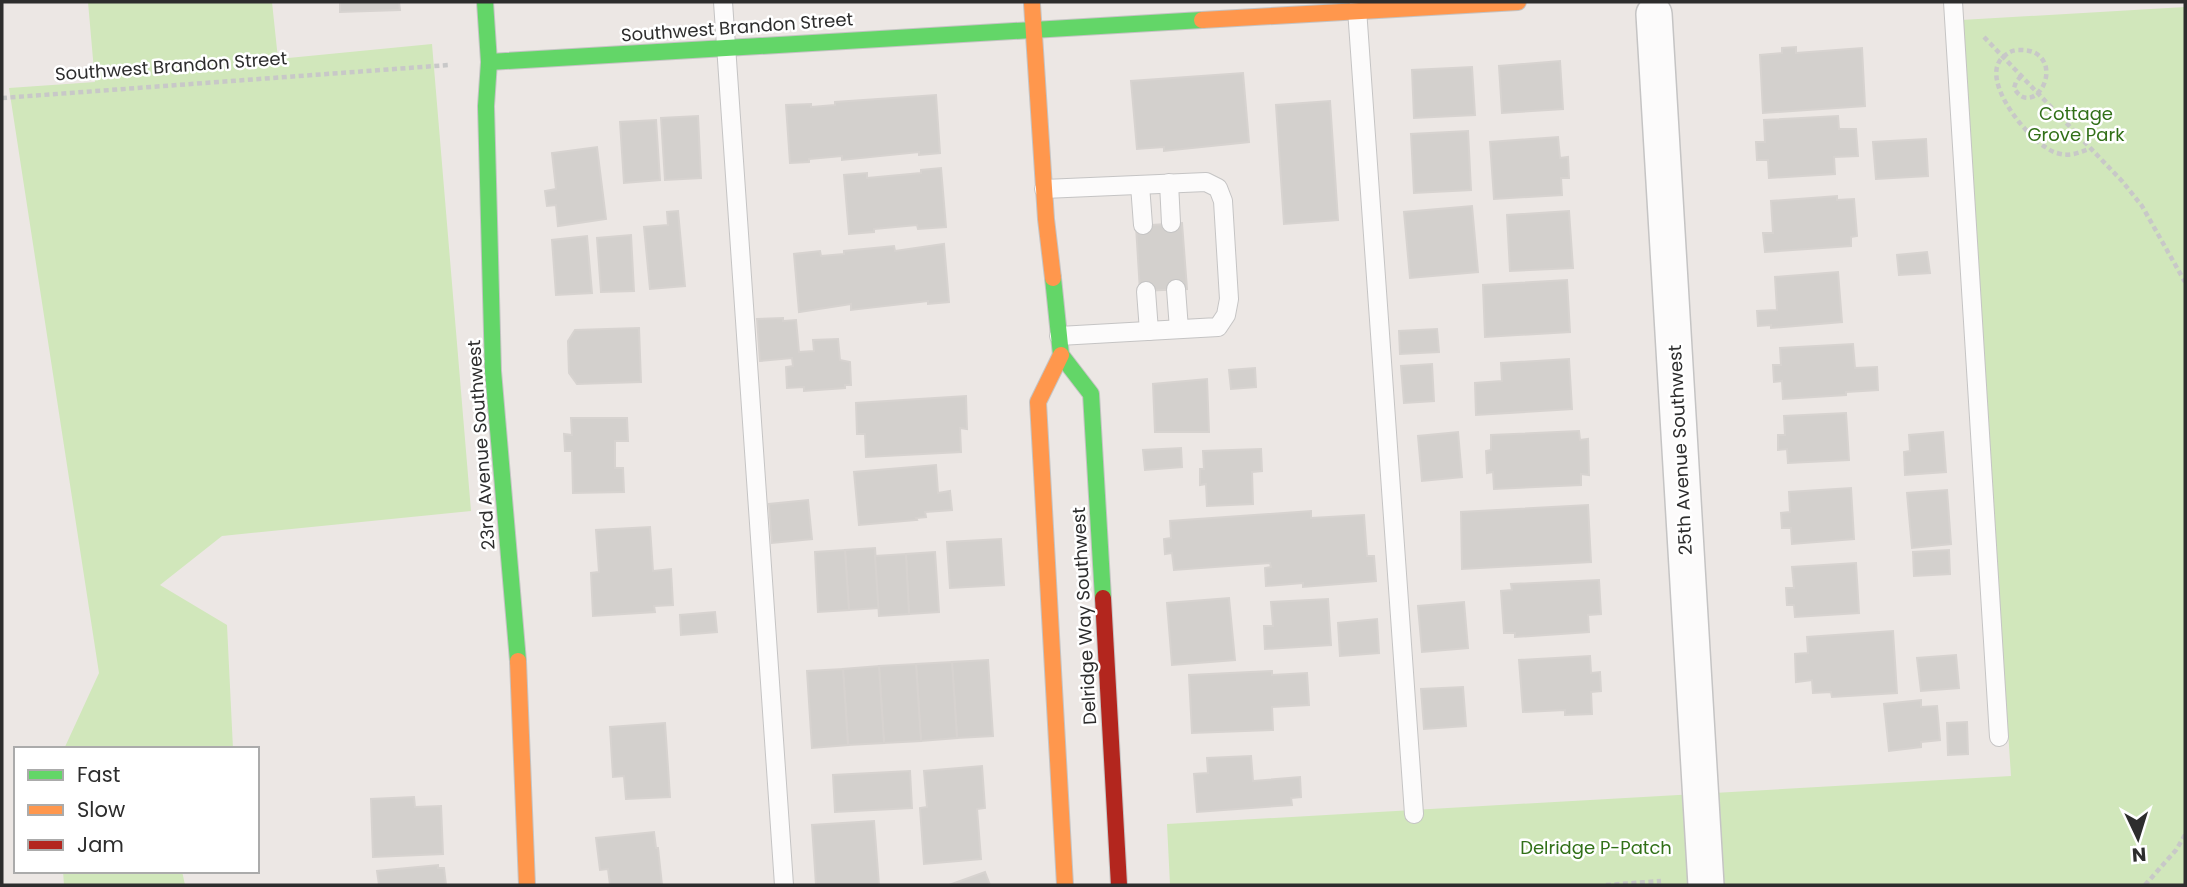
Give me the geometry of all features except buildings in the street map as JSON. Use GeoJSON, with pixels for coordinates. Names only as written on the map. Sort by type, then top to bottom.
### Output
{"type":"FeatureCollection","features":[{"type":"Feature","properties":{"kind":"street","name":"23rd Avenue Southwest"},"geometry":{"type":"LineString","coordinates":[[485,2],[489,62],[486,106],[493,371],[517,665],[527,885]]}},
{"type":"Feature","properties":{"kind":"street"},"geometry":{"type":"LineString","coordinates":[[1032,2],[1044,190],[1061,355]]}},
{"type":"Feature","properties":{"kind":"street","name":"Southwest Brandon Street"},"geometry":{"type":"LineString","coordinates":[[489,62],[1357,6],[1518,2]]}},
{"type":"Feature","properties":{"kind":"street","name":"25th Avenue Southwest"},"geometry":{"type":"LineString","coordinates":[[1655,6],[1706,885]]}},
{"type":"Feature","properties":{"kind":"street","name":"Delridge Way Southwest"},"geometry":{"type":"LineString","coordinates":[[1065,885],[1038,402],[1061,355],[1091,394],[1119,885]]}},
{"type":"Feature","properties":{"kind":"lane"},"geometry":{"type":"LineString","coordinates":[[723,2],[784,885]]}},
{"type":"Feature","properties":{"kind":"lane"},"geometry":{"type":"LineString","coordinates":[[1953,2],[1999,737]]}},
{"type":"Feature","properties":{"kind":"lane"},"geometry":{"type":"LineString","coordinates":[[1357,6],[1414,814]]}},
{"type":"Feature","properties":{"kind":"lane"},"geometry":{"type":"LineString","coordinates":[[1044,190],[1206,181],[1217,188],[1223,201],[1229,299],[1226,315],[1218,327],[1059,336]]}},
{"type":"Feature","properties":{"kind":"lane"},"geometry":{"type":"LineString","coordinates":[[1169,183],[1171,223]]}},
{"type":"Feature","properties":{"kind":"lane"},"geometry":{"type":"LineString","coordinates":[[1140,185],[1143,225]]}},
{"type":"Feature","properties":{"kind":"lane"},"geometry":{"type":"LineString","coordinates":[[1176,289],[1179,329]]}},
{"type":"Feature","properties":{"kind":"lane"},"geometry":{"type":"LineString","coordinates":[[1146,291],[1149,331]]}},
{"type":"Feature","properties":{"kind":"path"},"geometry":{"type":"LineString","coordinates":[[1976,28],[2088,149],[2122,181],[2142,206],[2185,282]]}},
{"type":"Feature","properties":{"kind":"path"},"geometry":{"type":"LineString","coordinates":[[2021,76],[2014,89],[2018,96],[2025,99],[2037,94],[2047,76],[2046,63],[2036,54],[2025,50],[2010,51],[1998,62],[1995,74],[1997,87],[2009,109],[2037,141],[2060,154],[2073,155],[2088,149]]}},
{"type":"Feature","properties":{"kind":"path","name":"Southwest Brandon Street"},"geometry":{"type":"LineString","coordinates":[[2,98],[489,62]]}},
{"type":"Feature","properties":{"kind":"path"},"geometry":{"type":"LineString","coordinates":[[2145,885],[2176,850],[2185,835]]}},
{"type":"Feature","properties":{"kind":"path"},"geometry":{"type":"LineString","coordinates":[[1606,885],[1661,881]]}},
{"type":"Feature","properties":{"kind":"green space"},"geometry":{"type":"Polygon","coordinates":[[[88,2],[272,2],[278,59],[432,44],[471,511],[222,536],[160,585],[227,625],[233,747],[65,747],[99,673],[9,88],[95,82],[88,2]]]}},
{"type":"Feature","properties":{"kind":"green space","name":"Cottage Grove Park"},"geometry":{"type":"Polygon","coordinates":[[[2185,7],[2185,885],[1170,885],[1167,824],[2011,776],[1961,20],[2185,7]]]}},
{"type":"Feature","properties":{"kind":"green space"},"geometry":{"type":"Polygon","coordinates":[[[63,873],[182,873],[185,885],[64,885],[63,873]]]}},
{"type":"Feature","properties":{"kind":"traffic: fast"},"geometry":{"type":"LineString","coordinates":[[485,2],[489,62],[486,106],[493,371],[518,661]]}},
{"type":"Feature","properties":{"kind":"traffic: fast"},"geometry":{"type":"LineString","coordinates":[[489,62],[1202,20]]}},
{"type":"Feature","properties":{"kind":"traffic: fast"},"geometry":{"type":"LineString","coordinates":[[1053,278],[1061,355],[1091,394],[1103,598]]}},
{"type":"Feature","properties":{"kind":"traffic: slow"},"geometry":{"type":"LineString","coordinates":[[1202,20],[1518,2]]}},
{"type":"Feature","properties":{"kind":"traffic: slow"},"geometry":{"type":"LineString","coordinates":[[1032,4],[1046,219],[1053,278]]}},
{"type":"Feature","properties":{"kind":"traffic: slow"},"geometry":{"type":"LineString","coordinates":[[1061,355],[1038,402],[1065,885]]}},
{"type":"Feature","properties":{"kind":"traffic: slow"},"geometry":{"type":"LineString","coordinates":[[518,661],[527,885]]}},
{"type":"Feature","properties":{"kind":"traffic: jam"},"geometry":{"type":"LineString","coordinates":[[1103,598],[1119,885]]}},
{"type":"Feature","properties":{"kind":"park label","name":"Delridge P-Patch"},"geometry":{"type":"Point","coordinates":[1596,847]}}]}
